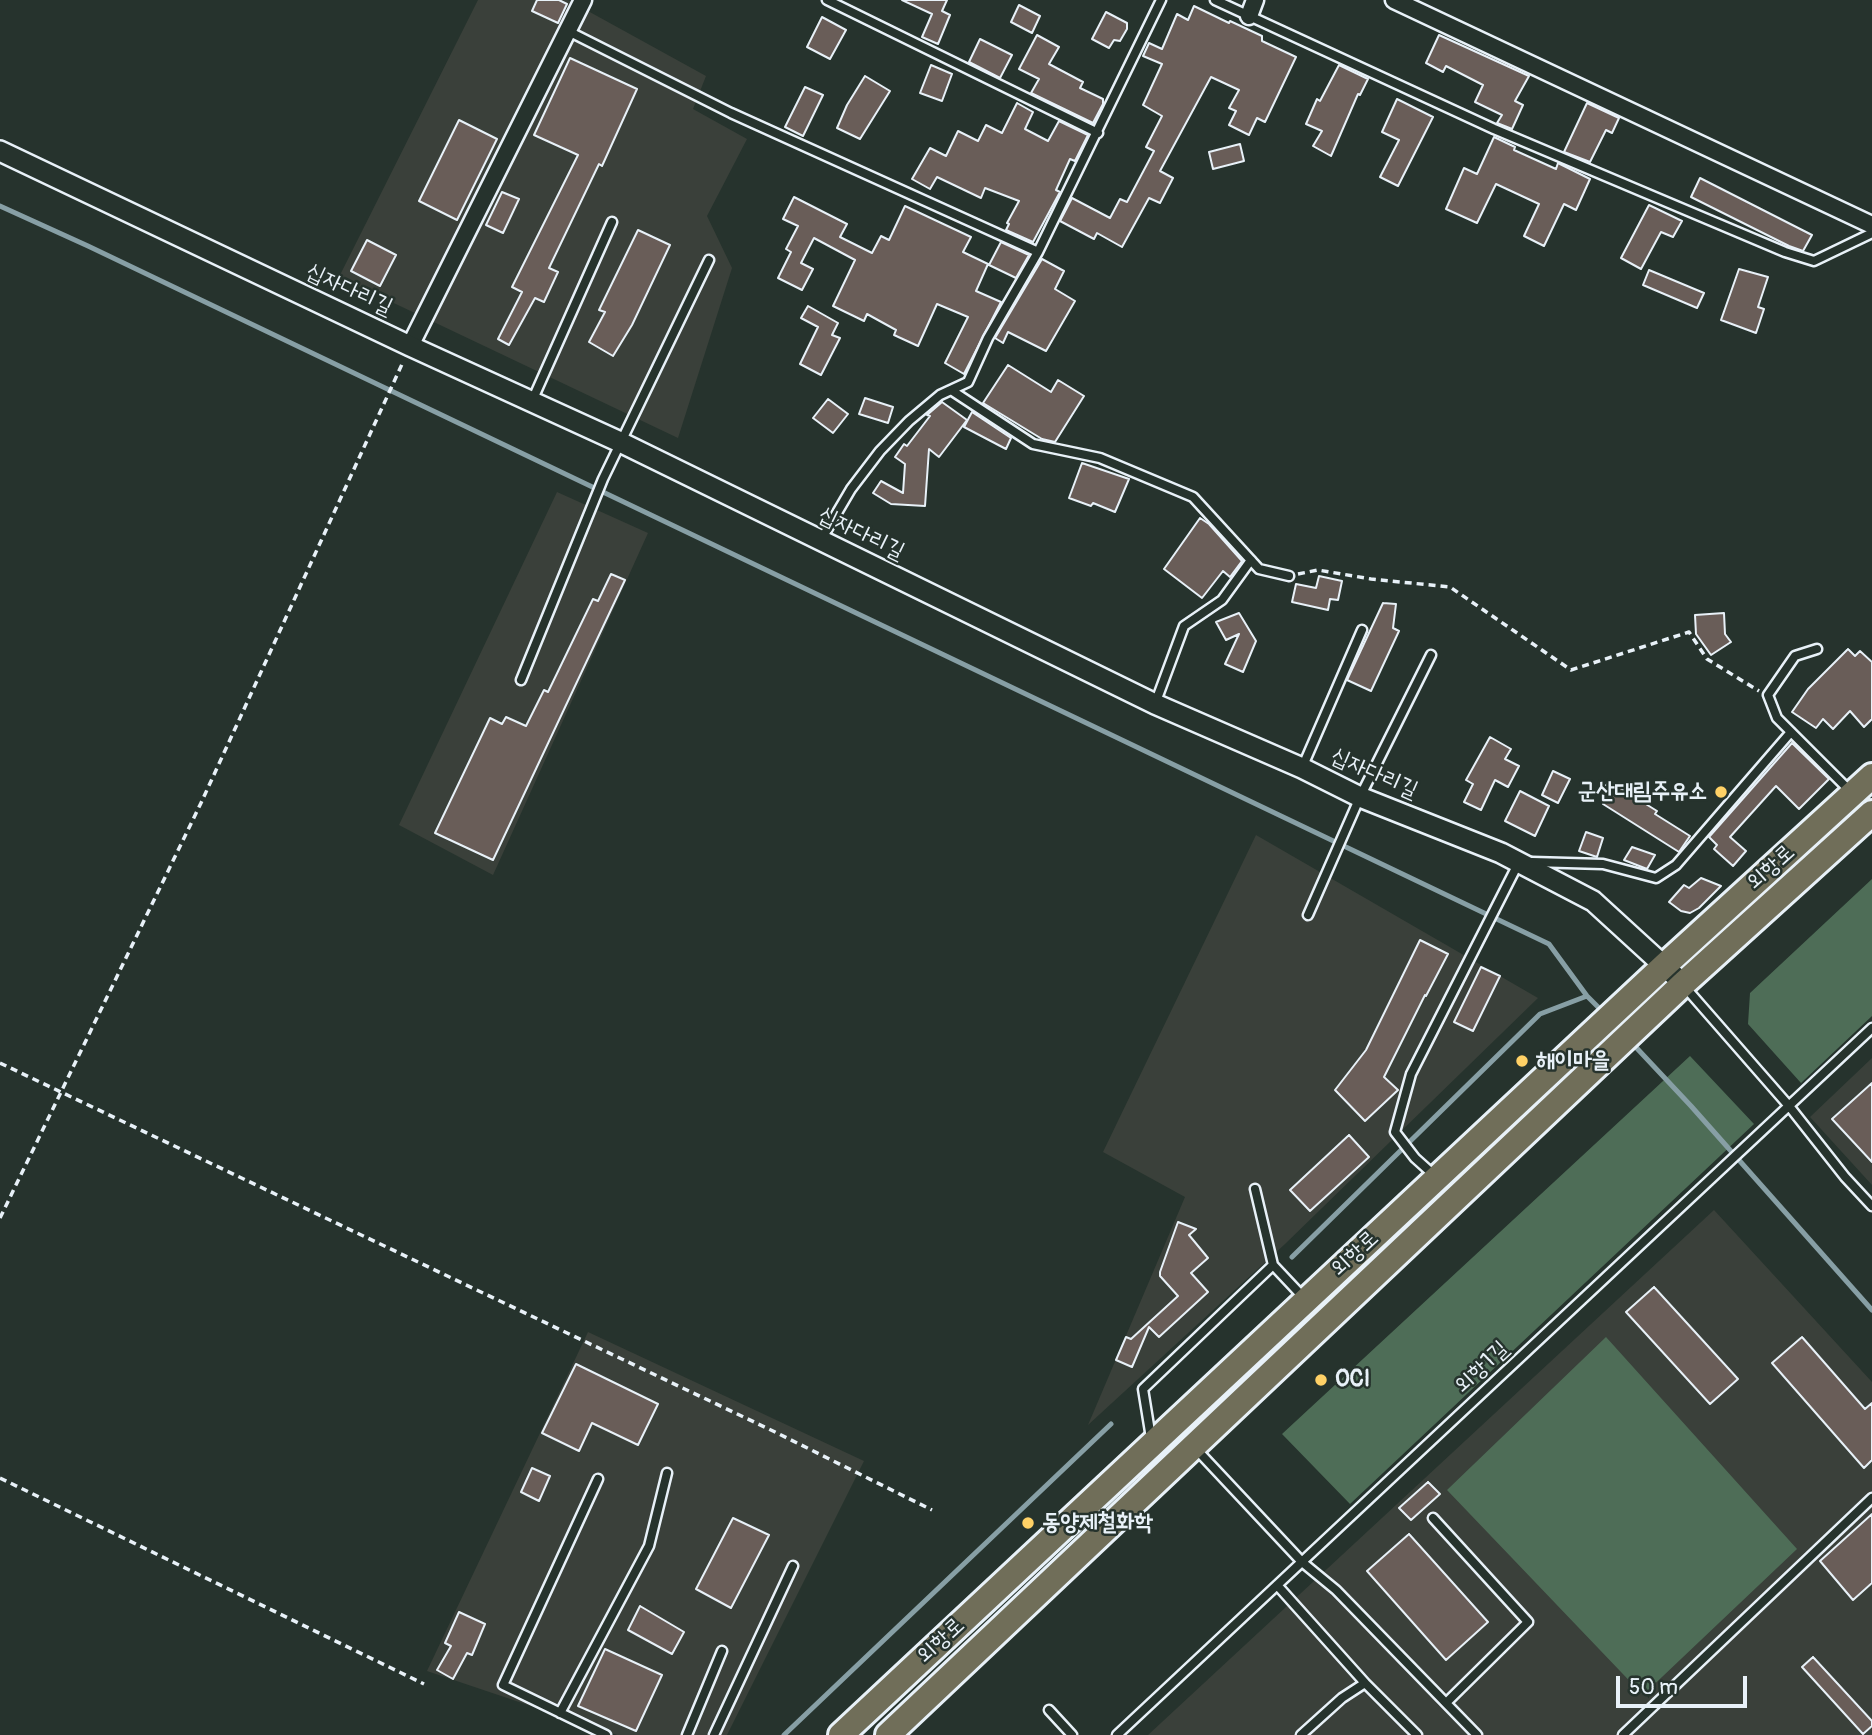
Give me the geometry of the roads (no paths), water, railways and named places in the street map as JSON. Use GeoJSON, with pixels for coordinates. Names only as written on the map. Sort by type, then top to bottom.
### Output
{"type":"FeatureCollection","features":[{"type":"Feature","properties":{"kind":"main road","name":"외항로"},"geometry":{"type":"LineString","coordinates":[[841,1735],[1665,965],[1872,776]]}},
{"type":"Feature","properties":{"kind":"main road","name":"외항로"},"geometry":{"type":"LineString","coordinates":[[888,1735],[1195,1448],[1682,984],[1872,813]]}},
{"type":"Feature","properties":{"kind":"street"},"geometry":{"type":"LineString","coordinates":[[410,345],[583,0]]}},
{"type":"Feature","properties":{"kind":"street"},"geometry":{"type":"LineString","coordinates":[[1249,16],[1255,0]]}},
{"type":"Feature","properties":{"kind":"street"},"geometry":{"type":"LineString","coordinates":[[1394,0],[1872,225]]}},
{"type":"Feature","properties":{"kind":"street","name":"십자다리길"},"geometry":{"type":"LineString","coordinates":[[0,151],[620,442],[1155,704],[1302,768],[1360,797],[1518,862],[1593,901],[1665,965],[1682,984]]}},
{"type":"Feature","properties":{"kind":"lane"},"geometry":{"type":"LineString","coordinates":[[827,0],[1098,133]]}},
{"type":"Feature","properties":{"kind":"lane"},"geometry":{"type":"LineString","coordinates":[[820,541],[851,489],[880,452],[909,421],[940,396],[968,382],[988,338],[1038,251],[1098,133],[1161,0]]}},
{"type":"Feature","properties":{"kind":"lane"},"geometry":{"type":"LineString","coordinates":[[1215,0],[1494,129],[1785,252],[1814,261],[1872,233]]}},
{"type":"Feature","properties":{"kind":"lane"},"geometry":{"type":"LineString","coordinates":[[568,31],[731,113],[1038,251]]}},
{"type":"Feature","properties":{"kind":"lane"},"geometry":{"type":"LineString","coordinates":[[532,401],[612,222]]}},
{"type":"Feature","properties":{"kind":"lane"},"geometry":{"type":"LineString","coordinates":[[521,680],[603,479],[709,260]]}},
{"type":"Feature","properties":{"kind":"lane"},"geometry":{"type":"LineString","coordinates":[[951,390],[1033,444],[1100,458],[1192,497],[1259,569],[1289,576]]}},
{"type":"Feature","properties":{"kind":"lane"},"geometry":{"type":"LineString","coordinates":[[1155,704],[1185,626],[1222,600],[1251,560]]}},
{"type":"Feature","properties":{"kind":"lane"},"geometry":{"type":"LineString","coordinates":[[1302,768],[1362,630]]}},
{"type":"Feature","properties":{"kind":"lane"},"geometry":{"type":"LineString","coordinates":[[1817,649],[1795,656],[1768,695],[1777,718],[1853,794]]}},
{"type":"Feature","properties":{"kind":"lane"},"geometry":{"type":"LineString","coordinates":[[1308,915],[1360,797],[1431,655]]}},
{"type":"Feature","properties":{"kind":"lane"},"geometry":{"type":"LineString","coordinates":[[1437,1178],[1415,1158],[1395,1132],[1411,1074],[1518,862],[1603,864],[1656,878],[1676,865],[1791,732]]}},
{"type":"Feature","properties":{"kind":"lane"},"geometry":{"type":"LineString","coordinates":[[1682,984],[1872,1206]]}},
{"type":"Feature","properties":{"kind":"lane","name":"외항1길"},"geometry":{"type":"LineString","coordinates":[[1117,1735],[1872,1028]]}},
{"type":"Feature","properties":{"kind":"lane"},"geometry":{"type":"LineString","coordinates":[[1255,1189],[1273,1265],[1306,1300]]}},
{"type":"Feature","properties":{"kind":"lane"},"geometry":{"type":"LineString","coordinates":[[1152,1444],[1143,1389],[1273,1265]]}},
{"type":"Feature","properties":{"kind":"lane"},"geometry":{"type":"LineString","coordinates":[[1195,1448],[1302,1562],[1336,1590],[1477,1735]]}},
{"type":"Feature","properties":{"kind":"lane"},"geometry":{"type":"LineString","coordinates":[[561,1713],[649,1546],[667,1473]]}},
{"type":"Feature","properties":{"kind":"lane"},"geometry":{"type":"LineString","coordinates":[[598,1479],[503,1685],[606,1735]]}},
{"type":"Feature","properties":{"kind":"lane"},"geometry":{"type":"LineString","coordinates":[[1623,1735],[1872,1498]]}},
{"type":"Feature","properties":{"kind":"lane"},"geometry":{"type":"LineString","coordinates":[[1433,1518],[1528,1622],[1447,1702]]}},
{"type":"Feature","properties":{"kind":"lane"},"geometry":{"type":"LineString","coordinates":[[714,1735],[793,1566]]}},
{"type":"Feature","properties":{"kind":"lane"},"geometry":{"type":"LineString","coordinates":[[1278,1585],[1365,1684],[1417,1735]]}},
{"type":"Feature","properties":{"kind":"lane"},"geometry":{"type":"LineString","coordinates":[[687,1735],[722,1651]]}},
{"type":"Feature","properties":{"kind":"lane"},"geometry":{"type":"LineString","coordinates":[[1301,1735],[1342,1698],[1365,1684]]}},
{"type":"Feature","properties":{"kind":"lane"},"geometry":{"type":"LineString","coordinates":[[1049,1710],[1072,1735]]}},
{"type":"Feature","properties":{"kind":"waterway"},"geometry":{"type":"LineString","coordinates":[[0,206],[1549,944],[1587,996],[1603,1012]]}},
{"type":"Feature","properties":{"kind":"waterway"},"geometry":{"type":"LineString","coordinates":[[1292,1257],[1540,1014],[1587,996]]}},
{"type":"Feature","properties":{"kind":"waterway"},"geometry":{"type":"LineString","coordinates":[[1631,1042],[1872,1310]]}},
{"type":"Feature","properties":{"kind":"waterway"},"geometry":{"type":"LineString","coordinates":[[784,1735],[1111,1424]]}},
{"type":"Feature","properties":{"kind":"place","name":"군산대림주유소"},"geometry":{"type":"Point","coordinates":[1721,792]}},
{"type":"Feature","properties":{"kind":"place","name":"해이마을"},"geometry":{"type":"Point","coordinates":[1522,1061]}},
{"type":"Feature","properties":{"kind":"place","name":"OCI"},"geometry":{"type":"Point","coordinates":[1321,1380]}},
{"type":"Feature","properties":{"kind":"place","name":"동양제철화학"},"geometry":{"type":"Point","coordinates":[1028,1523]}}]}
